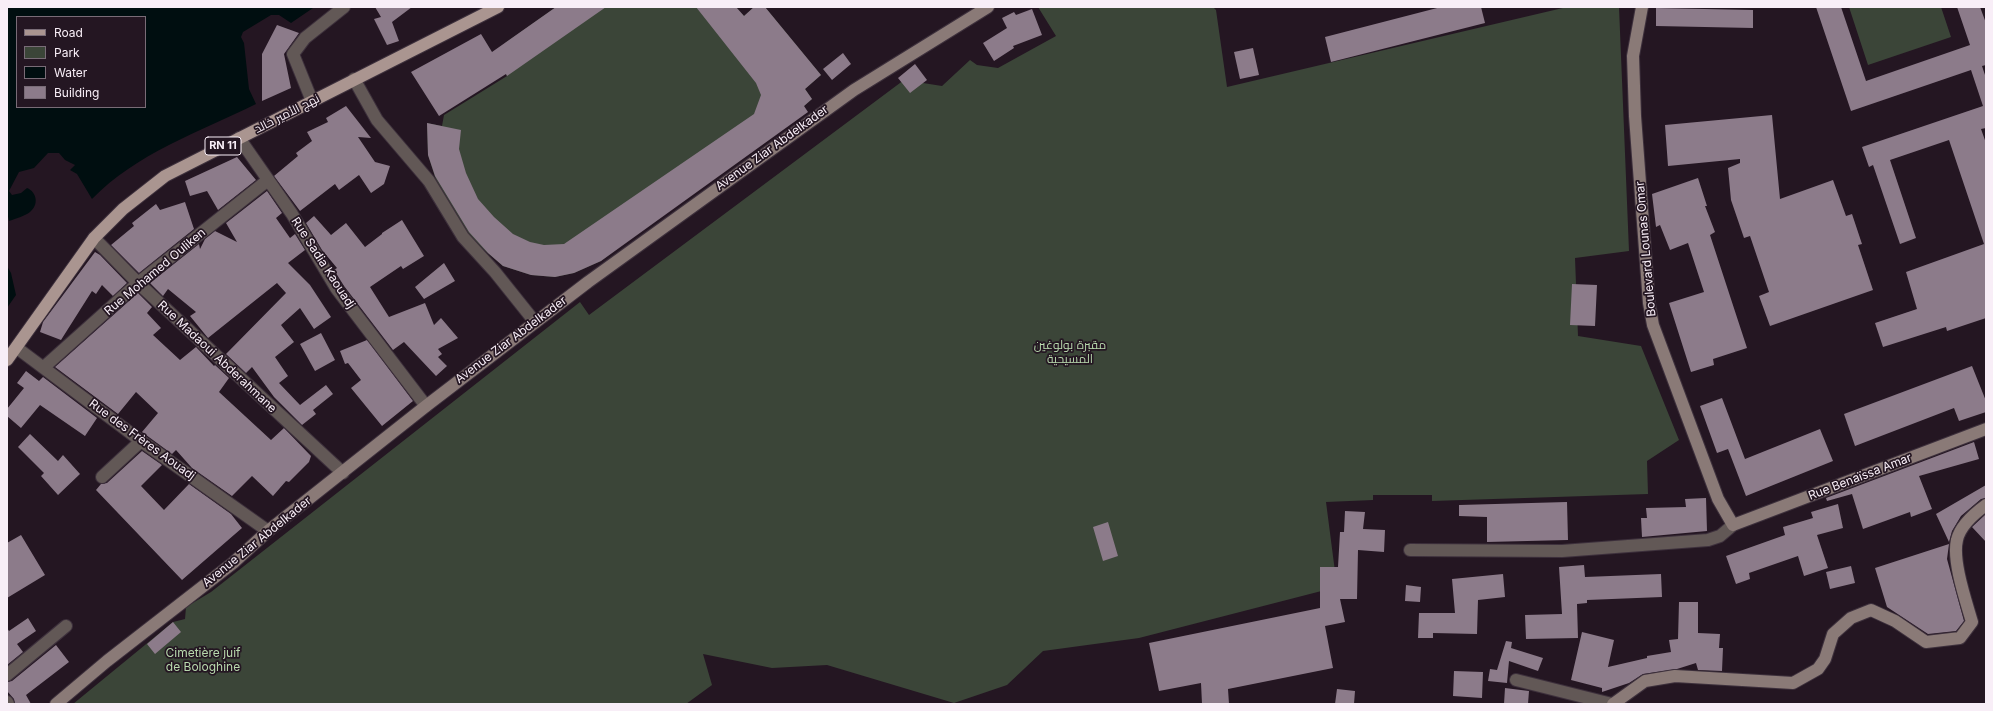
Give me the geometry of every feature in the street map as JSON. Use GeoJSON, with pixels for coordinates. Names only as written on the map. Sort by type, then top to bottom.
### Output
{"type":"FeatureCollection","features":[{"type":"Feature","properties":{"kind":"main road","name":"نهج الأمير خالد"},"geometry":{"type":"LineString","coordinates":[[7,360],[94,238],[123,209],[165,176],[498,7]]}},
{"type":"Feature","properties":{"kind":"street"},"geometry":{"type":"LineString","coordinates":[[312,101],[293,54],[305,38],[344,7]]}},
{"type":"Feature","properties":{"kind":"street","name":"Avenue Ziar Abdelkader"},"geometry":{"type":"LineString","coordinates":[[56,704],[107,661],[233,563],[268,531],[535,322],[854,90],[988,7]]}},
{"type":"Feature","properties":{"kind":"street","name":"Boulevard Lounas Omar"},"geometry":{"type":"LineString","coordinates":[[1642,7],[1633,56],[1635,116],[1649,302],[1653,325],[1718,499],[1733,525]]}},
{"type":"Feature","properties":{"kind":"street"},"geometry":{"type":"LineString","coordinates":[[354,79],[377,120],[429,181],[463,237],[495,272],[535,322]]}},
{"type":"Feature","properties":{"kind":"street","name":"Rue Sadia Kaouadj"},"geometry":{"type":"LineString","coordinates":[[239,138],[292,214],[336,288],[426,406]]}},
{"type":"Feature","properties":{"kind":"street","name":"Rue Mohamed Ouliken"},"geometry":{"type":"LineString","coordinates":[[44,367],[138,283],[268,180]]}},
{"type":"Feature","properties":{"kind":"street","name":"Rue Madaoui Abderahmane"},"geometry":{"type":"LineString","coordinates":[[94,238],[138,283],[342,473]]}},
{"type":"Feature","properties":{"kind":"street","name":"Rue des Frères Aouadj"},"geometry":{"type":"LineString","coordinates":[[17,348],[141,441],[268,531]]}},
{"type":"Feature","properties":{"kind":"street","name":"Rue Benaïssa Amar"},"geometry":{"type":"LineString","coordinates":[[1733,525],[1986,429]]}},
{"type":"Feature","properties":{"kind":"street"},"geometry":{"type":"LineString","coordinates":[[102,477],[141,441]]}},
{"type":"Feature","properties":{"kind":"street"},"geometry":{"type":"LineString","coordinates":[[1516,680],[1613,704],[1645,681],[1675,676],[1793,682],[1818,669],[1825,659],[1833,634],[1851,618],[1871,610],[1895,621],[1926,642],[1960,638],[1972,622],[1960,578],[1956,553],[1957,540],[1962,529],[1977,511],[1986,505]]}},
{"type":"Feature","properties":{"kind":"street"},"geometry":{"type":"LineString","coordinates":[[1410,550],[1562,551],[1708,540],[1720,536],[1733,525]]}},
{"type":"Feature","properties":{"kind":"street"},"geometry":{"type":"LineString","coordinates":[[7,674],[66,626]]}},
{"type":"Feature","properties":{"kind":"green space"},"geometry":{"type":"Polygon","coordinates":[[[556,7],[736,7],[744,16],[754,7],[765,7],[821,75],[805,89],[812,99],[804,106],[601,261],[574,273],[555,277],[531,275],[503,266],[469,237],[449,209],[436,180],[428,155],[427,123],[442,126],[444,115],[507,76],[495,57],[509,48],[505,43],[556,7]]]}},
{"type":"Feature","properties":{"kind":"green space","name":"مقبرة بولوغين المسيحية"},"geometry":{"type":"Polygon","coordinates":[[[1038,7],[1213,7],[1216,10],[1227,87],[1567,7],[1619,7],[1629,251],[1575,258],[1578,336],[1641,346],[1679,440],[1647,461],[1648,494],[1432,501],[1432,495],[1373,495],[1373,500],[1326,502],[1337,587],[1139,638],[1043,651],[1007,685],[954,703],[827,665],[772,668],[703,654],[712,685],[686,704],[73,704],[173,622],[185,619],[186,607],[211,592],[580,302],[589,315],[904,80],[942,86],[970,60],[977,65],[998,68],[1056,36],[1038,7]]]}},
{"type":"Feature","properties":{"kind":"green space"},"geometry":{"type":"Polygon","coordinates":[[[1849,7],[1941,7],[1951,37],[1868,65],[1849,7]]]}},
{"type":"Feature","properties":{"kind":"water"},"geometry":{"type":"Polygon","coordinates":[[[7,7],[313,8],[291,23],[279,15],[271,15],[243,32],[241,37],[244,43],[249,89],[256,104],[191,134],[149,156],[110,183],[92,199],[77,174],[70,170],[75,165],[65,160],[59,153],[48,153],[34,168],[19,172],[9,191],[12,195],[21,193],[27,188],[33,192],[36,202],[35,206],[30,212],[9,221],[7,212],[7,7]]]}},
{"type":"Feature","properties":{"kind":"water"},"geometry":{"type":"Polygon","coordinates":[[[7,266],[11,273],[16,295],[7,308],[7,266]]]}},
{"type":"Feature","properties":{"kind":"building"},"geometry":{"type":"Polygon","coordinates":[[[375,7],[412,7],[392,22],[399,41],[387,45],[374,19],[381,17],[375,7]]]}},
{"type":"Feature","properties":{"kind":"building"},"geometry":{"type":"Polygon","coordinates":[[[556,7],[606,7],[507,76],[506,74],[439,116],[411,72],[481,34],[492,52],[556,7]]]}},
{"type":"Feature","properties":{"kind":"building"},"geometry":{"type":"Polygon","coordinates":[[[696,7],[736,7],[744,16],[754,7],[765,7],[821,75],[805,89],[812,99],[804,106],[808,112],[601,261],[574,273],[555,277],[531,275],[503,266],[488,253],[469,232],[435,176],[428,155],[427,123],[461,130],[459,149],[466,173],[478,199],[494,217],[513,234],[530,242],[544,245],[564,244],[754,114],[761,95],[756,83],[696,7]]]}},
{"type":"Feature","properties":{"kind":"building"},"geometry":{"type":"Polygon","coordinates":[[[1441,7],[1481,7],[1485,23],[1331,62],[1325,37],[1441,7]]]}},
{"type":"Feature","properties":{"kind":"building"},"geometry":{"type":"Polygon","coordinates":[[[1816,7],[1841,7],[1866,81],[1970,45],[1957,7],[1980,7],[1986,23],[1986,65],[1982,66],[1986,78],[1986,128],[1981,129],[1986,143],[1986,318],[1947,331],[1946,327],[1883,347],[1875,323],[1917,309],[1906,272],[1984,244],[1949,140],[1890,160],[1916,238],[1900,244],[1873,165],[1869,167],[1862,147],[1983,106],[1971,70],[1851,111],[1816,7]]]}},
{"type":"Feature","properties":{"kind":"building"},"geometry":{"type":"Polygon","coordinates":[[[1656,8],[1753,10],[1753,28],[1656,26],[1656,8]]]}},
{"type":"Feature","properties":{"kind":"building"},"geometry":{"type":"Polygon","coordinates":[[[1032,9],[1042,35],[1013,46],[1014,48],[994,61],[983,43],[1007,28],[1002,18],[1014,12],[1016,15],[1032,9]]]}},
{"type":"Feature","properties":{"kind":"building"},"geometry":{"type":"Polygon","coordinates":[[[277,25],[299,33],[284,54],[291,88],[262,101],[262,54],[277,25]]]}},
{"type":"Feature","properties":{"kind":"building"},"geometry":{"type":"Polygon","coordinates":[[[1253,48],[1259,75],[1240,79],[1234,52],[1253,48]]]}},
{"type":"Feature","properties":{"kind":"building"},"geometry":{"type":"Polygon","coordinates":[[[843,53],[851,64],[832,80],[823,69],[843,53]]]}},
{"type":"Feature","properties":{"kind":"building"},"geometry":{"type":"Polygon","coordinates":[[[915,64],[927,80],[910,93],[898,78],[915,64]]]}},
{"type":"Feature","properties":{"kind":"building"},"geometry":{"type":"Polygon","coordinates":[[[346,106],[371,138],[358,137],[375,162],[390,166],[384,184],[371,193],[359,175],[339,190],[335,184],[300,211],[274,176],[298,156],[296,153],[312,141],[307,132],[328,122],[326,118],[346,106]]]}},
{"type":"Feature","properties":{"kind":"building"},"geometry":{"type":"Polygon","coordinates":[[[1772,115],[1780,199],[1833,180],[1846,216],[1852,214],[1862,244],[1858,245],[1873,290],[1770,326],[1759,296],[1769,292],[1750,236],[1744,238],[1731,200],[1728,168],[1740,163],[1740,159],[1668,166],[1665,125],[1772,115]]]}},
{"type":"Feature","properties":{"kind":"building"},"geometry":{"type":"Polygon","coordinates":[[[237,157],[256,180],[218,210],[207,191],[190,196],[185,181],[237,157]]]}},
{"type":"Feature","properties":{"kind":"building"},"geometry":{"type":"Polygon","coordinates":[[[1698,178],[1707,206],[1705,206],[1715,232],[1710,235],[1747,348],[1713,359],[1714,365],[1691,372],[1669,303],[1704,292],[1688,243],[1670,250],[1660,225],[1656,227],[1652,194],[1698,178]]]}},
{"type":"Feature","properties":{"kind":"building"},"geometry":{"type":"Polygon","coordinates":[[[267,191],[282,213],[276,218],[290,238],[295,234],[305,250],[288,263],[310,285],[331,317],[314,329],[300,308],[281,325],[294,342],[275,357],[288,376],[279,383],[300,405],[326,385],[333,394],[313,410],[316,414],[302,425],[274,397],[252,367],[246,373],[226,354],[286,293],[277,283],[208,338],[190,316],[196,312],[168,289],[163,296],[150,283],[199,244],[200,249],[205,239],[215,231],[237,242],[226,223],[267,191]]]}},
{"type":"Feature","properties":{"kind":"building"},"geometry":{"type":"Polygon","coordinates":[[[185,202],[194,229],[139,273],[111,245],[134,226],[132,223],[156,204],[160,210],[185,202]]]}},
{"type":"Feature","properties":{"kind":"building"},"geometry":{"type":"Polygon","coordinates":[[[314,216],[331,235],[346,223],[365,247],[382,233],[402,220],[424,256],[403,269],[401,266],[370,287],[389,317],[425,303],[434,325],[441,318],[458,338],[438,349],[442,354],[438,357],[447,366],[436,376],[404,342],[393,350],[344,286],[334,270],[337,268],[322,250],[306,223],[314,216]]]}},
{"type":"Feature","properties":{"kind":"building"},"geometry":{"type":"Polygon","coordinates":[[[95,252],[100,255],[127,283],[113,296],[102,285],[96,294],[92,291],[61,340],[40,332],[43,322],[95,252]]]}},
{"type":"Feature","properties":{"kind":"building"},"geometry":{"type":"Polygon","coordinates":[[[444,263],[455,281],[424,299],[415,287],[444,263]]]}},
{"type":"Feature","properties":{"kind":"building"},"geometry":{"type":"Polygon","coordinates":[[[1572,284],[1597,285],[1595,326],[1570,325],[1572,284]]]}},
{"type":"Feature","properties":{"kind":"building"},"geometry":{"type":"Polygon","coordinates":[[[138,293],[152,307],[147,313],[161,328],[153,335],[180,360],[196,347],[214,366],[215,365],[229,378],[219,392],[271,440],[284,428],[311,456],[309,462],[289,482],[286,481],[273,496],[252,476],[232,496],[192,468],[176,450],[172,454],[142,432],[158,413],[136,392],[118,414],[55,367],[138,293]]]}},
{"type":"Feature","properties":{"kind":"building"},"geometry":{"type":"Polygon","coordinates":[[[321,333],[335,360],[315,371],[300,344],[321,333]]]}},
{"type":"Feature","properties":{"kind":"building"},"geometry":{"type":"Polygon","coordinates":[[[367,340],[413,401],[382,426],[351,388],[361,380],[348,363],[345,364],[340,351],[367,340]]]}},
{"type":"Feature","properties":{"kind":"building"},"geometry":{"type":"Polygon","coordinates":[[[1972,366],[1986,401],[1986,412],[1959,421],[1954,408],[1855,446],[1844,414],[1972,366]]]}},
{"type":"Feature","properties":{"kind":"building"},"geometry":{"type":"Polygon","coordinates":[[[26,371],[39,381],[43,377],[97,418],[85,436],[40,405],[21,428],[7,416],[7,409],[24,388],[17,383],[26,371]]]}},
{"type":"Feature","properties":{"kind":"building"},"geometry":{"type":"Polygon","coordinates":[[[1722,398],[1745,459],[1820,429],[1833,461],[1746,496],[1728,449],[1717,453],[1700,406],[1722,398]]]}},
{"type":"Feature","properties":{"kind":"building"},"geometry":{"type":"Polygon","coordinates":[[[30,434],[58,461],[63,455],[80,474],[58,495],[41,476],[44,473],[18,447],[30,434]]]}},
{"type":"Feature","properties":{"kind":"building"},"geometry":{"type":"Polygon","coordinates":[[[1974,442],[1979,459],[1919,476],[1932,509],[1911,517],[1910,512],[1863,529],[1852,494],[1827,501],[1826,498],[1974,442]]]}},
{"type":"Feature","properties":{"kind":"building"},"geometry":{"type":"Polygon","coordinates":[[[142,451],[162,465],[141,486],[164,510],[189,484],[231,514],[242,528],[182,580],[96,490],[101,484],[107,483],[142,451]]]}},
{"type":"Feature","properties":{"kind":"building"},"geometry":{"type":"Polygon","coordinates":[[[1986,485],[1986,498],[1981,499],[1961,516],[1952,531],[1949,542],[1936,514],[1986,485]]]}},
{"type":"Feature","properties":{"kind":"building"},"geometry":{"type":"Polygon","coordinates":[[[1706,498],[1707,531],[1642,537],[1641,518],[1647,518],[1646,508],[1686,507],[1685,499],[1706,498]]]}},
{"type":"Feature","properties":{"kind":"building"},"geometry":{"type":"Polygon","coordinates":[[[1567,502],[1568,540],[1487,542],[1487,517],[1459,516],[1459,505],[1567,502]]]}},
{"type":"Feature","properties":{"kind":"building"},"geometry":{"type":"Polygon","coordinates":[[[1838,504],[1843,528],[1817,535],[1828,568],[1804,576],[1798,556],[1749,573],[1750,579],[1736,584],[1726,556],[1785,535],[1783,527],[1813,518],[1811,512],[1838,504]]]}},
{"type":"Feature","properties":{"kind":"building"},"geometry":{"type":"Polygon","coordinates":[[[1345,511],[1365,512],[1363,529],[1385,530],[1384,552],[1358,550],[1357,599],[1340,599],[1345,622],[1325,626],[1333,668],[1228,689],[1229,704],[1202,704],[1201,683],[1159,691],[1149,643],[1320,608],[1320,567],[1338,567],[1340,532],[1344,532],[1345,511]]]}},
{"type":"Feature","properties":{"kind":"building"},"geometry":{"type":"Polygon","coordinates":[[[1986,514],[1986,542],[1972,527],[1986,514]]]}},
{"type":"Feature","properties":{"kind":"building"},"geometry":{"type":"Polygon","coordinates":[[[1108,522],[1118,556],[1103,561],[1093,527],[1108,522]]]}},
{"type":"Feature","properties":{"kind":"building"},"geometry":{"type":"Polygon","coordinates":[[[21,535],[45,575],[7,598],[7,543],[21,535]]]}},
{"type":"Feature","properties":{"kind":"building"},"geometry":{"type":"Polygon","coordinates":[[[1949,544],[1947,559],[1964,621],[1956,631],[1928,634],[1887,607],[1875,568],[1949,544]]]}},
{"type":"Feature","properties":{"kind":"building"},"geometry":{"type":"Polygon","coordinates":[[[1584,565],[1585,577],[1661,574],[1662,597],[1587,600],[1587,603],[1577,604],[1578,638],[1526,639],[1525,615],[1562,614],[1559,567],[1584,565]]]}},
{"type":"Feature","properties":{"kind":"building"},"geometry":{"type":"Polygon","coordinates":[[[1851,566],[1855,583],[1830,589],[1826,572],[1851,566]]]}},
{"type":"Feature","properties":{"kind":"building"},"geometry":{"type":"Polygon","coordinates":[[[1503,574],[1505,597],[1478,600],[1477,634],[1433,633],[1433,638],[1418,638],[1419,613],[1455,613],[1452,579],[1503,574]]]}},
{"type":"Feature","properties":{"kind":"building"},"geometry":{"type":"Polygon","coordinates":[[[1406,585],[1421,587],[1420,602],[1405,601],[1406,585]]]}},
{"type":"Feature","properties":{"kind":"building"},"geometry":{"type":"Polygon","coordinates":[[[1679,602],[1698,602],[1698,633],[1720,634],[1719,648],[1723,648],[1722,671],[1698,670],[1696,663],[1677,669],[1643,674],[1629,683],[1602,692],[1602,688],[1571,680],[1582,632],[1614,640],[1608,667],[1647,658],[1647,656],[1671,652],[1669,640],[1678,639],[1679,602]]]}},
{"type":"Feature","properties":{"kind":"building"},"geometry":{"type":"Polygon","coordinates":[[[28,618],[36,631],[17,644],[23,652],[7,665],[7,628],[9,631],[28,618]]]}},
{"type":"Feature","properties":{"kind":"building"},"geometry":{"type":"Polygon","coordinates":[[[173,622],[181,632],[155,654],[147,644],[173,622]]]}},
{"type":"Feature","properties":{"kind":"building"},"geometry":{"type":"Polygon","coordinates":[[[1506,641],[1512,642],[1511,648],[1543,658],[1538,671],[1509,661],[1507,683],[1488,681],[1490,669],[1497,670],[1506,641]]]}},
{"type":"Feature","properties":{"kind":"building"},"geometry":{"type":"Polygon","coordinates":[[[56,645],[69,662],[26,695],[31,704],[15,704],[14,699],[7,691],[7,682],[12,681],[56,645]]]}},
{"type":"Feature","properties":{"kind":"building"},"geometry":{"type":"Polygon","coordinates":[[[1454,671],[1483,672],[1482,698],[1453,696],[1454,671]]]}},
{"type":"Feature","properties":{"kind":"building"},"geometry":{"type":"Polygon","coordinates":[[[1505,688],[1529,691],[1528,704],[1504,704],[1505,688]]]}},
{"type":"Feature","properties":{"kind":"building"},"geometry":{"type":"Polygon","coordinates":[[[1337,689],[1355,691],[1354,704],[1335,704],[1337,689]]]}},
{"type":"Feature","properties":{"kind":"park label","name":"Cimetière juif de Bologhine"},"geometry":{"type":"Point","coordinates":[203,660]}}]}
